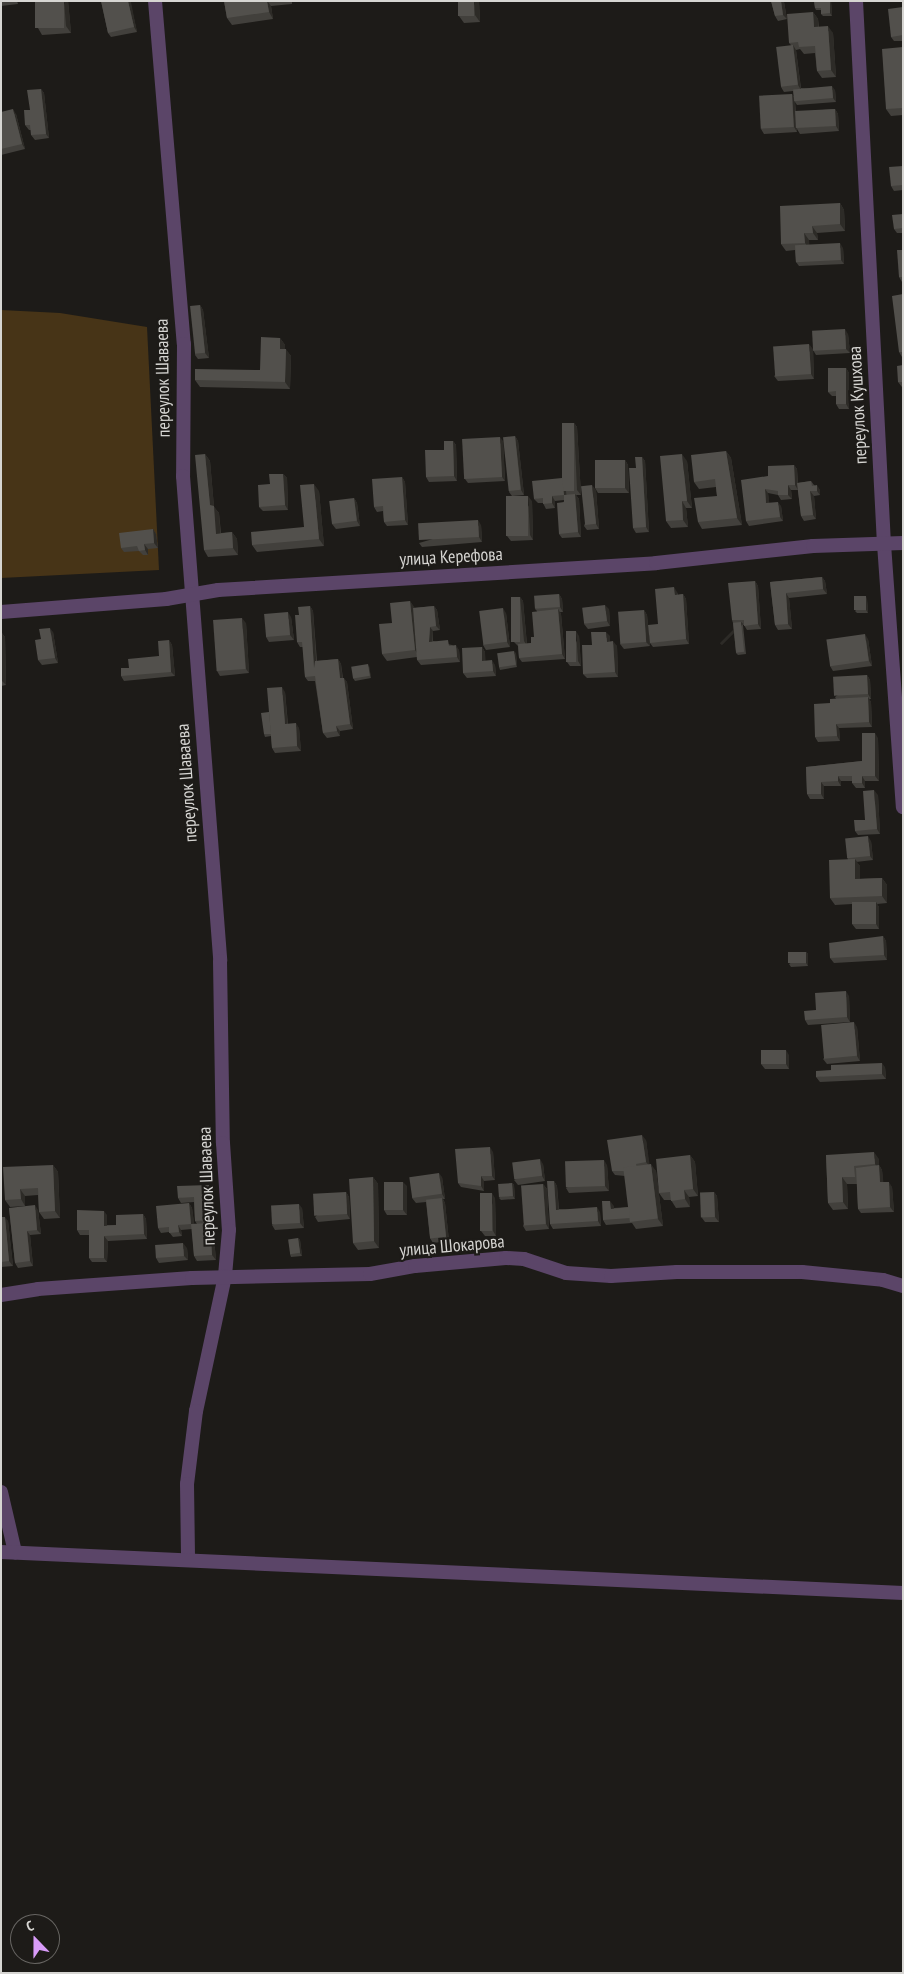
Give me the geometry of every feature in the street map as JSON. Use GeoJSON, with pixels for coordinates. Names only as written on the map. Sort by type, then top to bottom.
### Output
{"type":"FeatureCollection","features":[{"type":"Feature","properties":{"kind":"street","name":"переулок Шаваева"},"geometry":{"type":"LineString","coordinates":[[155,1],[184,344],[183,476],[220,961],[223,1143],[229,1230],[224,1276],[195,1420],[188,1484],[188,1559]]}},
{"type":"Feature","properties":{"kind":"street","name":"переулок Кушхова"},"geometry":{"type":"LineString","coordinates":[[856,1],[884,544],[903,807]]}},
{"type":"Feature","properties":{"kind":"street","name":"улица Керефова"},"geometry":{"type":"LineString","coordinates":[[1,612],[354,581],[656,564],[813,546],[903,543]]}},
{"type":"Feature","properties":{"kind":"street","name":"улица Шокарова"},"geometry":{"type":"LineString","coordinates":[[1,1295],[45,1288],[224,1276],[370,1274],[415,1266],[506,1258],[524,1259],[566,1273],[611,1276],[676,1272],[802,1272],[883,1280],[903,1286]]}},
{"type":"Feature","properties":{"kind":"street"},"geometry":{"type":"LineString","coordinates":[[1,1492],[8,1552],[903,1593]]}},
{"type":"Feature","properties":{"kind":"shaded area"},"geometry":{"type":"Polygon","coordinates":[[[1,310],[60,313],[147,327],[159,570],[1,578],[1,310]]]}},
{"type":"Feature","properties":{"kind":"building"},"geometry":{"type":"Polygon","coordinates":[[[35,1],[64,1],[64,28],[35,28],[35,1]]]}},
{"type":"Feature","properties":{"kind":"building"},"geometry":{"type":"Polygon","coordinates":[[[101,1],[128,1],[134,27],[108,33],[101,1]]]}},
{"type":"Feature","properties":{"kind":"building"},"geometry":{"type":"Polygon","coordinates":[[[224,1],[267,1],[269,12],[227,18],[224,1]]]}},
{"type":"Feature","properties":{"kind":"building"},"geometry":{"type":"Polygon","coordinates":[[[458,1],[474,1],[474,16],[458,16],[458,1]]]}},
{"type":"Feature","properties":{"kind":"building"},"geometry":{"type":"Polygon","coordinates":[[[771,1],[781,1],[783,15],[775,16],[771,1]]]}},
{"type":"Feature","properties":{"kind":"building"},"geometry":{"type":"Polygon","coordinates":[[[814,1],[830,1],[830,13],[821,14],[821,8],[815,8],[814,1]]]}},
{"type":"Feature","properties":{"kind":"building"},"geometry":{"type":"Polygon","coordinates":[[[903,7],[903,35],[891,37],[888,9],[903,7]]]}},
{"type":"Feature","properties":{"kind":"building"},"geometry":{"type":"Polygon","coordinates":[[[813,12],[814,27],[828,26],[831,70],[817,71],[815,46],[799,47],[798,42],[789,43],[787,14],[813,12]]]}},
{"type":"Feature","properties":{"kind":"building"},"geometry":{"type":"Polygon","coordinates":[[[793,45],[798,85],[781,87],[776,47],[793,45]]]}},
{"type":"Feature","properties":{"kind":"building"},"geometry":{"type":"Polygon","coordinates":[[[903,47],[903,108],[886,109],[882,49],[903,47]]]}},
{"type":"Feature","properties":{"kind":"building"},"geometry":{"type":"Polygon","coordinates":[[[832,86],[833,98],[794,101],[793,89],[832,86]]]}},
{"type":"Feature","properties":{"kind":"building"},"geometry":{"type":"Polygon","coordinates":[[[41,89],[46,134],[31,135],[30,125],[25,125],[24,110],[30,110],[27,90],[41,89]]]}},
{"type":"Feature","properties":{"kind":"building"},"geometry":{"type":"Polygon","coordinates":[[[792,94],[794,127],[761,129],[759,96],[792,94]]]}},
{"type":"Feature","properties":{"kind":"building"},"geometry":{"type":"Polygon","coordinates":[[[13,109],[22,144],[1,149],[1,112],[13,109]]]}},
{"type":"Feature","properties":{"kind":"building"},"geometry":{"type":"Polygon","coordinates":[[[835,109],[836,126],[796,128],[795,111],[835,109]]]}},
{"type":"Feature","properties":{"kind":"building"},"geometry":{"type":"Polygon","coordinates":[[[903,166],[903,185],[891,186],[889,167],[903,166]]]}},
{"type":"Feature","properties":{"kind":"building"},"geometry":{"type":"Polygon","coordinates":[[[840,203],[840,224],[812,226],[813,233],[804,233],[805,243],[781,244],[780,206],[840,203]]]}},
{"type":"Feature","properties":{"kind":"building"},"geometry":{"type":"Polygon","coordinates":[[[903,214],[903,228],[894,229],[892,215],[903,214]]]}},
{"type":"Feature","properties":{"kind":"building"},"geometry":{"type":"Polygon","coordinates":[[[840,243],[841,260],[796,262],[795,245],[840,243]]]}},
{"type":"Feature","properties":{"kind":"building"},"geometry":{"type":"Polygon","coordinates":[[[897,250],[903,250],[903,277],[899,277],[897,250]]]}},
{"type":"Feature","properties":{"kind":"building"},"geometry":{"type":"Polygon","coordinates":[[[903,294],[903,352],[899,352],[892,296],[903,294]]]}},
{"type":"Feature","properties":{"kind":"building"},"geometry":{"type":"Polygon","coordinates":[[[200,305],[205,353],[195,354],[190,306],[200,305]]]}},
{"type":"Feature","properties":{"kind":"building"},"geometry":{"type":"Polygon","coordinates":[[[845,329],[846,349],[813,351],[812,331],[845,329]]]}},
{"type":"Feature","properties":{"kind":"building"},"geometry":{"type":"Polygon","coordinates":[[[261,337],[280,338],[280,349],[286,349],[285,382],[195,380],[195,369],[260,370],[261,337]]]}},
{"type":"Feature","properties":{"kind":"building"},"geometry":{"type":"Polygon","coordinates":[[[809,344],[811,374],[775,376],[773,347],[809,344]]]}},
{"type":"Feature","properties":{"kind":"building"},"geometry":{"type":"Polygon","coordinates":[[[903,365],[903,382],[898,382],[897,366],[903,365]]]}},
{"type":"Feature","properties":{"kind":"building"},"geometry":{"type":"Polygon","coordinates":[[[828,368],[846,368],[846,404],[836,404],[836,391],[828,392],[828,368]]]}},
{"type":"Feature","properties":{"kind":"building"},"geometry":{"type":"Polygon","coordinates":[[[562,423],[574,423],[574,491],[562,491],[562,423]]]}},
{"type":"Feature","properties":{"kind":"building"},"geometry":{"type":"Polygon","coordinates":[[[515,436],[521,490],[509,491],[503,437],[515,436]]]}},
{"type":"Feature","properties":{"kind":"building"},"geometry":{"type":"Polygon","coordinates":[[[500,437],[502,477],[464,479],[462,439],[500,437]]]}},
{"type":"Feature","properties":{"kind":"building"},"geometry":{"type":"Polygon","coordinates":[[[444,441],[453,441],[454,476],[426,477],[425,450],[444,450],[444,441]]]}},
{"type":"Feature","properties":{"kind":"building"},"geometry":{"type":"Polygon","coordinates":[[[726,451],[737,518],[698,522],[694,498],[717,496],[715,479],[694,482],[691,455],[726,451]]]}},
{"type":"Feature","properties":{"kind":"building"},"geometry":{"type":"Polygon","coordinates":[[[205,454],[210,505],[214,506],[216,534],[232,532],[233,548],[204,550],[195,455],[205,454]]]}},
{"type":"Feature","properties":{"kind":"building"},"geometry":{"type":"Polygon","coordinates":[[[682,454],[687,501],[682,501],[683,520],[666,521],[660,456],[682,454]]]}},
{"type":"Feature","properties":{"kind":"building"},"geometry":{"type":"Polygon","coordinates":[[[635,457],[642,457],[646,527],[633,528],[629,468],[636,468],[635,457]]]}},
{"type":"Feature","properties":{"kind":"building"},"geometry":{"type":"Polygon","coordinates":[[[595,460],[625,460],[625,488],[595,488],[595,460]]]}},
{"type":"Feature","properties":{"kind":"building"},"geometry":{"type":"Polygon","coordinates":[[[794,465],[795,485],[788,485],[788,495],[778,495],[778,491],[765,489],[766,503],[778,502],[780,517],[746,521],[741,480],[768,476],[768,466],[794,465]]]}},
{"type":"Feature","properties":{"kind":"building"},"geometry":{"type":"Polygon","coordinates":[[[269,474],[283,474],[285,505],[259,507],[258,485],[270,484],[269,474]]]}},
{"type":"Feature","properties":{"kind":"building"},"geometry":{"type":"Polygon","coordinates":[[[402,477],[405,520],[384,522],[383,506],[374,507],[372,479],[402,477]]]}},
{"type":"Feature","properties":{"kind":"building"},"geometry":{"type":"Polygon","coordinates":[[[562,478],[564,495],[552,496],[552,503],[543,504],[543,498],[534,499],[532,481],[562,478]]]}},
{"type":"Feature","properties":{"kind":"building"},"geometry":{"type":"Polygon","coordinates":[[[811,481],[812,486],[817,485],[817,491],[810,491],[813,515],[801,516],[797,483],[811,481]]]}},
{"type":"Feature","properties":{"kind":"building"},"geometry":{"type":"Polygon","coordinates":[[[314,484],[319,539],[252,545],[251,532],[304,527],[300,485],[314,484]]]}},
{"type":"Feature","properties":{"kind":"building"},"geometry":{"type":"Polygon","coordinates":[[[592,485],[596,524],[585,525],[581,486],[592,485]]]}},
{"type":"Feature","properties":{"kind":"building"},"geometry":{"type":"Polygon","coordinates":[[[575,494],[578,532],[559,534],[557,503],[564,502],[564,495],[575,494]]]}},
{"type":"Feature","properties":{"kind":"building"},"geometry":{"type":"Polygon","coordinates":[[[506,496],[528,496],[528,536],[506,536],[506,496]]]}},
{"type":"Feature","properties":{"kind":"building"},"geometry":{"type":"Polygon","coordinates":[[[354,498],[357,521],[332,524],[329,501],[354,498]]]}},
{"type":"Feature","properties":{"kind":"building"},"geometry":{"type":"Polygon","coordinates":[[[478,520],[479,537],[419,540],[418,523],[478,520]]]}},
{"type":"Feature","properties":{"kind":"building"},"geometry":{"type":"Polygon","coordinates":[[[153,529],[154,543],[144,544],[145,550],[139,551],[137,546],[121,548],[119,533],[153,529]]]}},
{"type":"Feature","properties":{"kind":"building"},"geometry":{"type":"Polygon","coordinates":[[[822,577],[823,589],[786,593],[788,624],[775,625],[770,582],[822,577]]]}},
{"type":"Feature","properties":{"kind":"building"},"geometry":{"type":"Polygon","coordinates":[[[755,581],[758,624],[744,626],[744,620],[732,620],[728,583],[755,581]]]}},
{"type":"Feature","properties":{"kind":"building"},"geometry":{"type":"Polygon","coordinates":[[[674,587],[675,595],[683,594],[686,639],[650,643],[648,625],[658,624],[655,589],[674,587]]]}},
{"type":"Feature","properties":{"kind":"building"},"geometry":{"type":"Polygon","coordinates":[[[559,594],[560,607],[535,609],[534,596],[559,594]]]}},
{"type":"Feature","properties":{"kind":"building"},"geometry":{"type":"Polygon","coordinates":[[[854,596],[866,596],[866,610],[854,610],[854,596]]]}},
{"type":"Feature","properties":{"kind":"building"},"geometry":{"type":"Polygon","coordinates":[[[511,597],[520,597],[520,642],[511,642],[511,597]]]}},
{"type":"Feature","properties":{"kind":"building"},"geometry":{"type":"Polygon","coordinates":[[[410,601],[415,650],[382,654],[379,624],[392,623],[390,603],[410,601]]]}},
{"type":"Feature","properties":{"kind":"building"},"geometry":{"type":"Polygon","coordinates":[[[605,605],[607,621],[584,624],[582,608],[605,605]]]}},
{"type":"Feature","properties":{"kind":"building"},"geometry":{"type":"Polygon","coordinates":[[[310,606],[314,668],[315,661],[338,659],[340,678],[344,678],[350,724],[336,726],[337,731],[323,733],[315,676],[305,677],[302,642],[297,642],[295,615],[299,615],[298,607],[310,606]]]}},
{"type":"Feature","properties":{"kind":"building"},"geometry":{"type":"Polygon","coordinates":[[[434,606],[436,626],[430,627],[429,642],[448,640],[449,646],[456,645],[457,657],[417,660],[413,608],[434,606]]]}},
{"type":"Feature","properties":{"kind":"building"},"geometry":{"type":"Polygon","coordinates":[[[503,608],[507,642],[483,645],[479,611],[503,608]]]}},
{"type":"Feature","properties":{"kind":"building"},"geometry":{"type":"Polygon","coordinates":[[[558,609],[562,654],[519,658],[518,644],[531,643],[531,637],[534,637],[532,612],[558,609]]]}},
{"type":"Feature","properties":{"kind":"building"},"geometry":{"type":"Polygon","coordinates":[[[644,610],[646,642],[620,644],[618,612],[644,610]]]}},
{"type":"Feature","properties":{"kind":"building"},"geometry":{"type":"Polygon","coordinates":[[[288,612],[290,635],[266,637],[264,614],[288,612]]]}},
{"type":"Feature","properties":{"kind":"building"},"geometry":{"type":"Polygon","coordinates":[[[242,618],[246,669],[217,671],[213,620],[242,618]]]}},
{"type":"Feature","properties":{"kind":"building"},"geometry":{"type":"Polygon","coordinates":[[[741,622],[744,652],[736,653],[733,623],[741,622]]]}},
{"type":"Feature","properties":{"kind":"building"},"geometry":{"type":"Polygon","coordinates":[[[50,628],[55,658],[38,660],[35,640],[41,639],[39,629],[50,628]]]}},
{"type":"Feature","properties":{"kind":"building"},"geometry":{"type":"Polygon","coordinates":[[[566,631],[576,631],[576,662],[566,662],[566,631]]]}},
{"type":"Feature","properties":{"kind":"building"},"geometry":{"type":"Polygon","coordinates":[[[591,632],[606,632],[607,642],[613,641],[615,672],[583,674],[582,645],[592,645],[591,632]]]}},
{"type":"Feature","properties":{"kind":"building"},"geometry":{"type":"Polygon","coordinates":[[[1,633],[2,681],[1,681],[1,633]]]}},
{"type":"Feature","properties":{"kind":"building"},"geometry":{"type":"Polygon","coordinates":[[[865,634],[869,661],[830,666],[826,639],[865,634]]]}},
{"type":"Feature","properties":{"kind":"building"},"geometry":{"type":"Polygon","coordinates":[[[169,640],[171,672],[121,676],[121,668],[129,668],[128,659],[159,656],[158,641],[169,640]]]}},
{"type":"Feature","properties":{"kind":"building"},"geometry":{"type":"Polygon","coordinates":[[[482,647],[482,661],[492,660],[493,671],[463,673],[462,648],[482,647]]]}},
{"type":"Feature","properties":{"kind":"building"},"geometry":{"type":"Polygon","coordinates":[[[514,651],[516,665],[499,667],[497,653],[514,651]]]}},
{"type":"Feature","properties":{"kind":"building"},"geometry":{"type":"Polygon","coordinates":[[[368,664],[370,676],[353,679],[351,667],[368,664]]]}},
{"type":"Feature","properties":{"kind":"building"},"geometry":{"type":"Polygon","coordinates":[[[867,675],[868,694],[834,696],[833,677],[867,675]]]}},
{"type":"Feature","properties":{"kind":"building"},"geometry":{"type":"Polygon","coordinates":[[[282,687],[285,724],[296,723],[297,746],[272,748],[267,688],[282,687]]]}},
{"type":"Feature","properties":{"kind":"building"},"geometry":{"type":"Polygon","coordinates":[[[868,697],[869,722],[836,724],[837,736],[815,737],[814,704],[830,703],[830,699],[868,697]]]}},
{"type":"Feature","properties":{"kind":"building"},"geometry":{"type":"Polygon","coordinates":[[[269,712],[271,734],[264,734],[261,713],[269,712]]]}},
{"type":"Feature","properties":{"kind":"building"},"geometry":{"type":"Polygon","coordinates":[[[862,733],[875,733],[875,776],[862,776],[862,783],[852,783],[852,776],[838,776],[838,781],[821,782],[821,794],[807,794],[806,767],[862,761],[862,733]]]}},
{"type":"Feature","properties":{"kind":"building"},"geometry":{"type":"Polygon","coordinates":[[[874,790],[877,829],[855,831],[854,820],[865,820],[863,791],[874,790]]]}},
{"type":"Feature","properties":{"kind":"building"},"geometry":{"type":"Polygon","coordinates":[[[868,836],[870,856],[847,858],[845,838],[868,836]]]}},
{"type":"Feature","properties":{"kind":"building"},"geometry":{"type":"Polygon","coordinates":[[[855,859],[855,879],[882,878],[882,896],[830,898],[829,860],[855,859]]]}},
{"type":"Feature","properties":{"kind":"building"},"geometry":{"type":"Polygon","coordinates":[[[852,902],[876,902],[876,924],[852,924],[852,902]]]}},
{"type":"Feature","properties":{"kind":"building"},"geometry":{"type":"Polygon","coordinates":[[[883,936],[884,955],[830,958],[829,943],[883,936]]]}},
{"type":"Feature","properties":{"kind":"building"},"geometry":{"type":"Polygon","coordinates":[[[788,952],[806,952],[806,963],[788,963],[788,952]]]}},
{"type":"Feature","properties":{"kind":"building"},"geometry":{"type":"Polygon","coordinates":[[[846,991],[847,1017],[805,1020],[804,1011],[816,1010],[815,993],[846,991]]]}},
{"type":"Feature","properties":{"kind":"building"},"geometry":{"type":"Polygon","coordinates":[[[854,1022],[857,1056],[824,1059],[821,1025],[854,1022]]]}},
{"type":"Feature","properties":{"kind":"building"},"geometry":{"type":"Polygon","coordinates":[[[761,1050],[786,1050],[786,1064],[761,1064],[761,1050]]]}},
{"type":"Feature","properties":{"kind":"building"},"geometry":{"type":"Polygon","coordinates":[[[882,1063],[882,1074],[816,1077],[816,1071],[831,1070],[831,1065],[882,1063]]]}},
{"type":"Feature","properties":{"kind":"building"},"geometry":{"type":"Polygon","coordinates":[[[642,1135],[646,1162],[636,1164],[637,1168],[612,1171],[607,1140],[642,1135]]]}},
{"type":"Feature","properties":{"kind":"building"},"geometry":{"type":"Polygon","coordinates":[[[490,1147],[492,1176],[481,1176],[481,1186],[458,1183],[455,1149],[490,1147]]]}},
{"type":"Feature","properties":{"kind":"building"},"geometry":{"type":"Polygon","coordinates":[[[874,1152],[875,1164],[854,1166],[855,1177],[842,1177],[843,1202],[828,1203],[826,1155],[874,1152]]]}},
{"type":"Feature","properties":{"kind":"building"},"geometry":{"type":"Polygon","coordinates":[[[690,1155],[693,1189],[684,1190],[685,1199],[671,1201],[670,1192],[659,1193],[656,1159],[690,1155]]]}},
{"type":"Feature","properties":{"kind":"building"},"geometry":{"type":"Polygon","coordinates":[[[540,1159],[542,1176],[514,1179],[512,1162],[540,1159]]]}},
{"type":"Feature","properties":{"kind":"building"},"geometry":{"type":"Polygon","coordinates":[[[604,1160],[605,1186],[566,1187],[565,1161],[604,1160]]]}},
{"type":"Feature","properties":{"kind":"building"},"geometry":{"type":"Polygon","coordinates":[[[651,1164],[658,1219],[630,1222],[623,1167],[651,1164]]]}},
{"type":"Feature","properties":{"kind":"building"},"geometry":{"type":"Polygon","coordinates":[[[53,1165],[55,1211],[39,1212],[38,1188],[20,1189],[21,1199],[5,1200],[3,1167],[53,1165]]]}},
{"type":"Feature","properties":{"kind":"building"},"geometry":{"type":"Polygon","coordinates":[[[879,1165],[880,1182],[889,1182],[890,1207],[858,1209],[856,1168],[879,1165]]]}},
{"type":"Feature","properties":{"kind":"building"},"geometry":{"type":"Polygon","coordinates":[[[439,1173],[442,1194],[412,1198],[409,1177],[439,1173]]]}},
{"type":"Feature","properties":{"kind":"building"},"geometry":{"type":"Polygon","coordinates":[[[373,1177],[374,1241],[353,1243],[349,1179],[373,1177]]]}},
{"type":"Feature","properties":{"kind":"building"},"geometry":{"type":"Polygon","coordinates":[[[547,1181],[554,1181],[556,1210],[597,1207],[598,1221],[550,1224],[547,1181]]]}},
{"type":"Feature","properties":{"kind":"building"},"geometry":{"type":"Polygon","coordinates":[[[384,1182],[403,1182],[403,1210],[384,1210],[384,1182]]]}},
{"type":"Feature","properties":{"kind":"building"},"geometry":{"type":"Polygon","coordinates":[[[512,1183],[513,1196],[499,1197],[498,1184],[512,1183]]]}},
{"type":"Feature","properties":{"kind":"building"},"geometry":{"type":"Polygon","coordinates":[[[543,1184],[546,1224],[524,1225],[521,1186],[543,1184]]]}},
{"type":"Feature","properties":{"kind":"building"},"geometry":{"type":"Polygon","coordinates":[[[209,1185],[211,1220],[195,1221],[194,1197],[178,1198],[177,1186],[209,1185]]]}},
{"type":"Feature","properties":{"kind":"building"},"geometry":{"type":"Polygon","coordinates":[[[346,1192],[347,1214],[314,1216],[313,1194],[346,1192]]]}},
{"type":"Feature","properties":{"kind":"building"},"geometry":{"type":"Polygon","coordinates":[[[700,1192],[714,1192],[715,1217],[701,1217],[700,1192]]]}},
{"type":"Feature","properties":{"kind":"building"},"geometry":{"type":"Polygon","coordinates":[[[480,1193],[492,1193],[492,1231],[480,1231],[480,1193]]]}},
{"type":"Feature","properties":{"kind":"building"},"geometry":{"type":"Polygon","coordinates":[[[442,1198],[446,1237],[430,1238],[426,1200],[442,1198]]]}},
{"type":"Feature","properties":{"kind":"building"},"geometry":{"type":"Polygon","coordinates":[[[602,1201],[610,1201],[611,1209],[629,1207],[630,1218],[603,1220],[602,1201]]]}},
{"type":"Feature","properties":{"kind":"building"},"geometry":{"type":"Polygon","coordinates":[[[189,1203],[191,1224],[178,1225],[179,1232],[169,1233],[169,1227],[158,1228],[156,1206],[189,1203]]]}},
{"type":"Feature","properties":{"kind":"building"},"geometry":{"type":"Polygon","coordinates":[[[299,1204],[300,1223],[272,1224],[271,1205],[299,1204]]]}},
{"type":"Feature","properties":{"kind":"building"},"geometry":{"type":"Polygon","coordinates":[[[35,1205],[37,1230],[27,1231],[30,1261],[15,1263],[9,1208],[35,1205]]]}},
{"type":"Feature","properties":{"kind":"building"},"geometry":{"type":"Polygon","coordinates":[[[77,1210],[104,1211],[104,1226],[116,1225],[116,1215],[143,1214],[144,1234],[104,1236],[104,1258],[89,1258],[89,1230],[77,1230],[77,1210]]]}},
{"type":"Feature","properties":{"kind":"building"},"geometry":{"type":"Polygon","coordinates":[[[1,1217],[5,1217],[9,1261],[1,1262],[1,1217]]]}},
{"type":"Feature","properties":{"kind":"building"},"geometry":{"type":"Polygon","coordinates":[[[210,1223],[212,1255],[194,1256],[191,1224],[210,1223]]]}},
{"type":"Feature","properties":{"kind":"building"},"geometry":{"type":"Polygon","coordinates":[[[298,1238],[300,1253],[290,1254],[288,1239],[298,1238]]]}},
{"type":"Feature","properties":{"kind":"building"},"geometry":{"type":"Polygon","coordinates":[[[183,1243],[184,1256],[156,1258],[155,1245],[183,1243]]]}}]}
